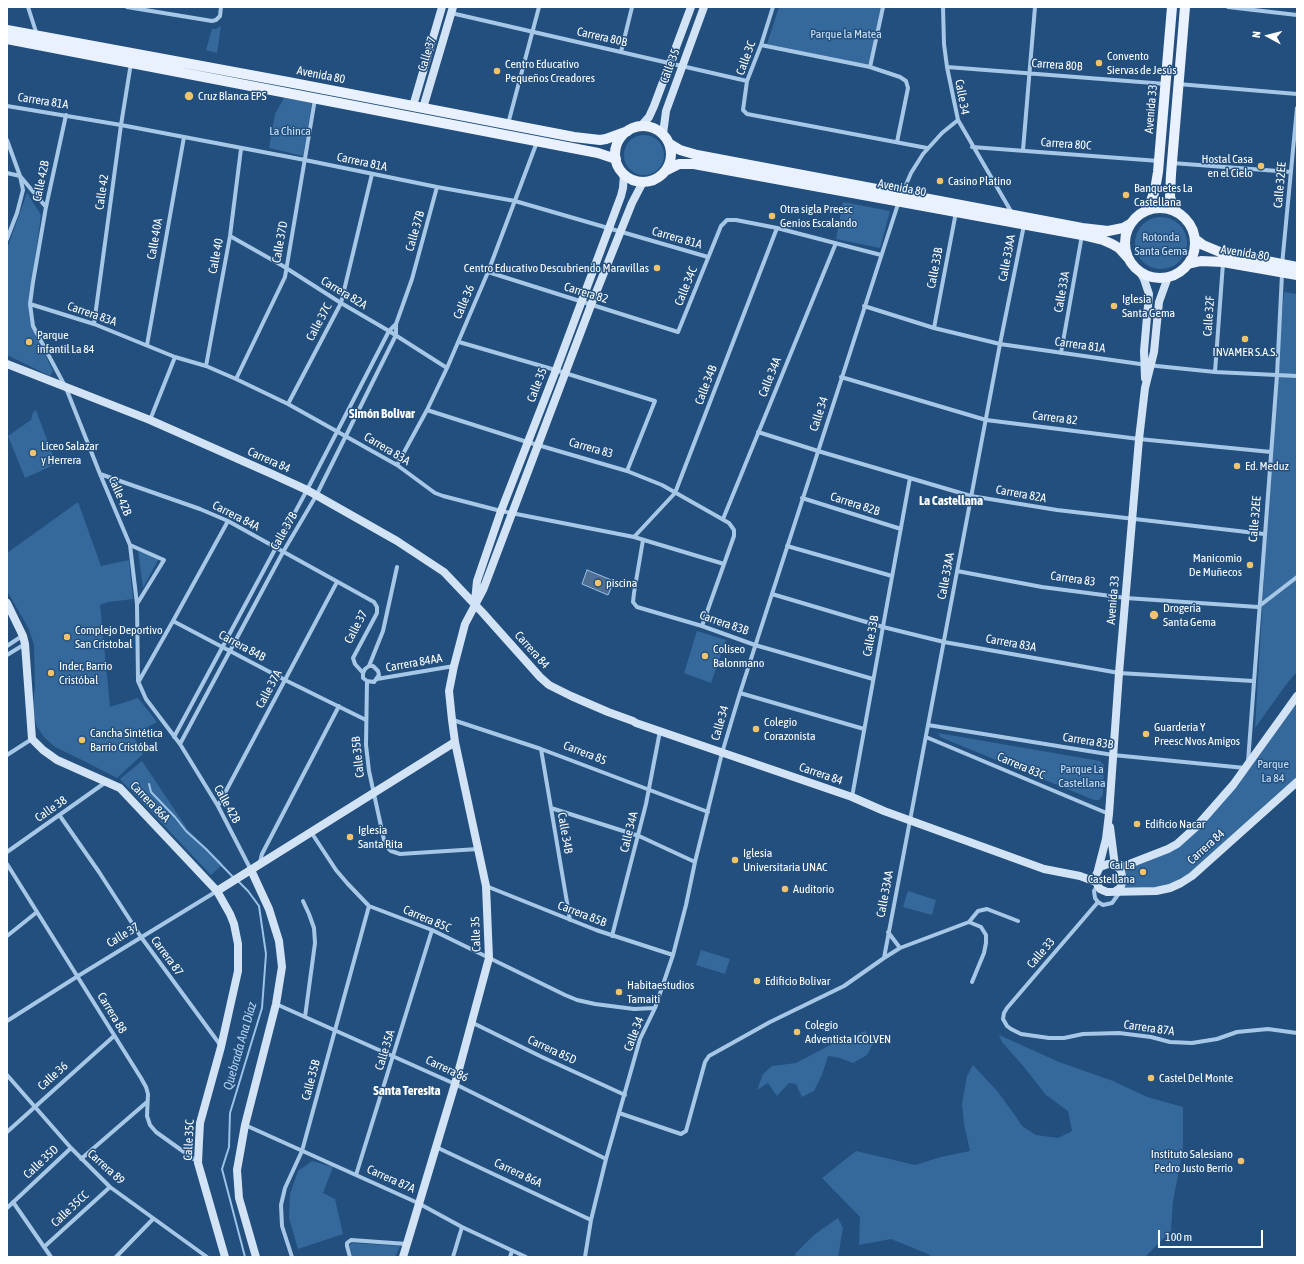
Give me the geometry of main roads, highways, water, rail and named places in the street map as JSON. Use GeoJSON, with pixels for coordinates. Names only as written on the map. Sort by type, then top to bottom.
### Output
{"type":"FeatureCollection","features":[{"type":"Feature","properties":{"kind":"main road","name":"Avenida 33"},"geometry":{"type":"LineString","coordinates":[[1145,211],[1155,190],[1159,161],[1172,7]]}},
{"type":"Feature","properties":{"kind":"main road","name":"Avenida 33"},"geometry":{"type":"LineString","coordinates":[[1177,212],[1172,205],[1170,196],[1171,162],[1185,7]]}},
{"type":"Feature","properties":{"kind":"main road","name":"Avenida 80"},"geometry":{"type":"LineString","coordinates":[[7,30],[574,137],[600,140],[611,138],[628,131]]}},
{"type":"Feature","properties":{"kind":"main road","name":"Avenida 80"},"geometry":{"type":"LineString","coordinates":[[7,39],[598,153],[616,159]]}},
{"type":"Feature","properties":{"kind":"main road"},"geometry":{"type":"LineString","coordinates":[[641,126],[649,126],[664,134],[670,144],[672,153],[671,162],[667,170],[660,177],[652,181],[643,182],[634,180],[624,174],[619,167],[616,159],[616,147],[628,131],[641,126]]}},
{"type":"Feature","properties":{"kind":"main road","name":"Avenida 80"},"geometry":{"type":"LineString","coordinates":[[670,144],[680,150],[697,155],[900,198],[956,212],[1103,240],[1119,248],[1128,258]]}},
{"type":"Feature","properties":{"kind":"main road","name":"Avenida 80"},"geometry":{"type":"LineString","coordinates":[[667,170],[679,164],[694,164],[1013,215],[1099,231],[1123,228],[1130,224]]}},
{"type":"Feature","properties":{"kind":"main road"},"geometry":{"type":"LineString","coordinates":[[1161,208],[1177,212],[1189,224],[1195,239],[1192,256],[1188,264],[1180,272],[1168,277],[1148,277],[1133,266],[1128,258],[1125,249],[1127,229],[1138,216],[1145,211],[1161,208]]}},
{"type":"Feature","properties":{"kind":"main road","name":"Avenida 80"},"geometry":{"type":"LineString","coordinates":[[1195,239],[1203,245],[1220,252],[1282,269],[1297,275]]}},
{"type":"Feature","properties":{"kind":"main road","name":"Avenida 80"},"geometry":{"type":"LineString","coordinates":[[1188,264],[1201,261],[1282,269],[1297,267]]}},
{"type":"Feature","properties":{"kind":"waterway","name":"Quebrada Ana Díaz"},"geometry":{"type":"LineString","coordinates":[[149,784],[151,792],[186,831],[233,877]]}},
{"type":"Feature","properties":{"kind":"waterway","name":"Quebrada Ana Díaz"},"geometry":{"type":"LineString","coordinates":[[237,880],[248,891],[259,906],[266,954],[262,1008],[230,1113],[229,1147],[222,1169],[245,1257]]}},
{"type":"Feature","properties":{"kind":"place","name":"Convento Siervas de Jesús"},"geometry":{"type":"Point","coordinates":[1099,63]}},
{"type":"Feature","properties":{"kind":"place","name":"Centro Educativo Pequeños Creadores"},"geometry":{"type":"Point","coordinates":[497,71]}},
{"type":"Feature","properties":{"kind":"place","name":"Cruz Blanca EPS"},"geometry":{"type":"Point","coordinates":[189,96]}},
{"type":"Feature","properties":{"kind":"place","name":"Hostal Casa en el Cielo"},"geometry":{"type":"Point","coordinates":[1261,166]}},
{"type":"Feature","properties":{"kind":"place","name":"Casino Platino"},"geometry":{"type":"Point","coordinates":[940,181]}},
{"type":"Feature","properties":{"kind":"place","name":"Banquetes La Castellana"},"geometry":{"type":"Point","coordinates":[1126,195]}},
{"type":"Feature","properties":{"kind":"place","name":"Otra sigla Preesc Genios Escalando"},"geometry":{"type":"Point","coordinates":[772,216]}},
{"type":"Feature","properties":{"kind":"place","name":"Centro Educativo Descubriendo Maravillas"},"geometry":{"type":"Point","coordinates":[657,268]}},
{"type":"Feature","properties":{"kind":"place","name":"Iglesia Santa Gema"},"geometry":{"type":"Point","coordinates":[1114,306]}},
{"type":"Feature","properties":{"kind":"place","name":"INVAMER S.A.S."},"geometry":{"type":"Point","coordinates":[1245,339]}},
{"type":"Feature","properties":{"kind":"place","name":"Parque infantil La 84"},"geometry":{"type":"Point","coordinates":[29,342]}},
{"type":"Feature","properties":{"kind":"place","name":"Liceo Salazar y Herrera"},"geometry":{"type":"Point","coordinates":[33,453]}},
{"type":"Feature","properties":{"kind":"place","name":"Ed. Meduz"},"geometry":{"type":"Point","coordinates":[1237,466]}},
{"type":"Feature","properties":{"kind":"place","name":"Manicomio De Muñecos"},"geometry":{"type":"Point","coordinates":[1250,565]}},
{"type":"Feature","properties":{"kind":"place","name":"piscina"},"geometry":{"type":"Point","coordinates":[598,583]}},
{"type":"Feature","properties":{"kind":"place","name":"Drogeria Santa Gema"},"geometry":{"type":"Point","coordinates":[1154,615]}},
{"type":"Feature","properties":{"kind":"place","name":"Complejo Deportivo San Cristobal"},"geometry":{"type":"Point","coordinates":[67,637]}},
{"type":"Feature","properties":{"kind":"place","name":"Coliseo Balonmano"},"geometry":{"type":"Point","coordinates":[705,656]}},
{"type":"Feature","properties":{"kind":"place","name":"Inder, Barrio Cristóbal"},"geometry":{"type":"Point","coordinates":[51,673]}},
{"type":"Feature","properties":{"kind":"place","name":"Colegio Corazonista"},"geometry":{"type":"Point","coordinates":[756,729]}},
{"type":"Feature","properties":{"kind":"place","name":"Guarderia Y Preesc Nvos Amigos"},"geometry":{"type":"Point","coordinates":[1146,734]}},
{"type":"Feature","properties":{"kind":"place","name":"Cancha Sintética Barrio Cristóbal"},"geometry":{"type":"Point","coordinates":[82,740]}},
{"type":"Feature","properties":{"kind":"place","name":"Edificio Nacar"},"geometry":{"type":"Point","coordinates":[1137,824]}},
{"type":"Feature","properties":{"kind":"place","name":"Iglesia Santa Rita"},"geometry":{"type":"Point","coordinates":[350,837]}},
{"type":"Feature","properties":{"kind":"place","name":"Iglesia Universitaria UNAC"},"geometry":{"type":"Point","coordinates":[735,860]}},
{"type":"Feature","properties":{"kind":"place","name":"Cai La Castellana"},"geometry":{"type":"Point","coordinates":[1143,872]}},
{"type":"Feature","properties":{"kind":"place","name":"Auditorio"},"geometry":{"type":"Point","coordinates":[785,889]}},
{"type":"Feature","properties":{"kind":"place","name":"Edificio Bolivar"},"geometry":{"type":"Point","coordinates":[757,981]}},
{"type":"Feature","properties":{"kind":"place","name":"Habitaestudios Tamaiti"},"geometry":{"type":"Point","coordinates":[619,992]}},
{"type":"Feature","properties":{"kind":"place","name":"Colegio Adventista ICOLVEN"},"geometry":{"type":"Point","coordinates":[797,1032]}},
{"type":"Feature","properties":{"kind":"place","name":"Castel Del Monte"},"geometry":{"type":"Point","coordinates":[1151,1078]}},
{"type":"Feature","properties":{"kind":"place","name":"Instituto Salesiano Pedro Justo Berrio"},"geometry":{"type":"Point","coordinates":[1241,1161]}},
{"type":"Feature","properties":{"kind":"district","name":"Simón Bolivar"},"geometry":{"type":"Point","coordinates":[382,414]}},
{"type":"Feature","properties":{"kind":"district","name":"La Castellana"},"geometry":{"type":"Point","coordinates":[951,501]}},
{"type":"Feature","properties":{"kind":"district","name":"Santa Teresita"},"geometry":{"type":"Point","coordinates":[407,1091]}},
{"type":"Feature","properties":{"kind":"park label","name":"Parque la Matea"},"geometry":{"type":"Point","coordinates":[846,34]}},
{"type":"Feature","properties":{"kind":"park label","name":"La Chinca"},"geometry":{"type":"Point","coordinates":[290,131]}},
{"type":"Feature","properties":{"kind":"park label","name":"Rotonda Santa Gema"},"geometry":{"type":"Point","coordinates":[1161,244]}},
{"type":"Feature","properties":{"kind":"park label","name":"Parque La 84"},"geometry":{"type":"Point","coordinates":[1273,771]}},
{"type":"Feature","properties":{"kind":"park label","name":"Parque La Castellana"},"geometry":{"type":"Point","coordinates":[1082,776]}}]}
